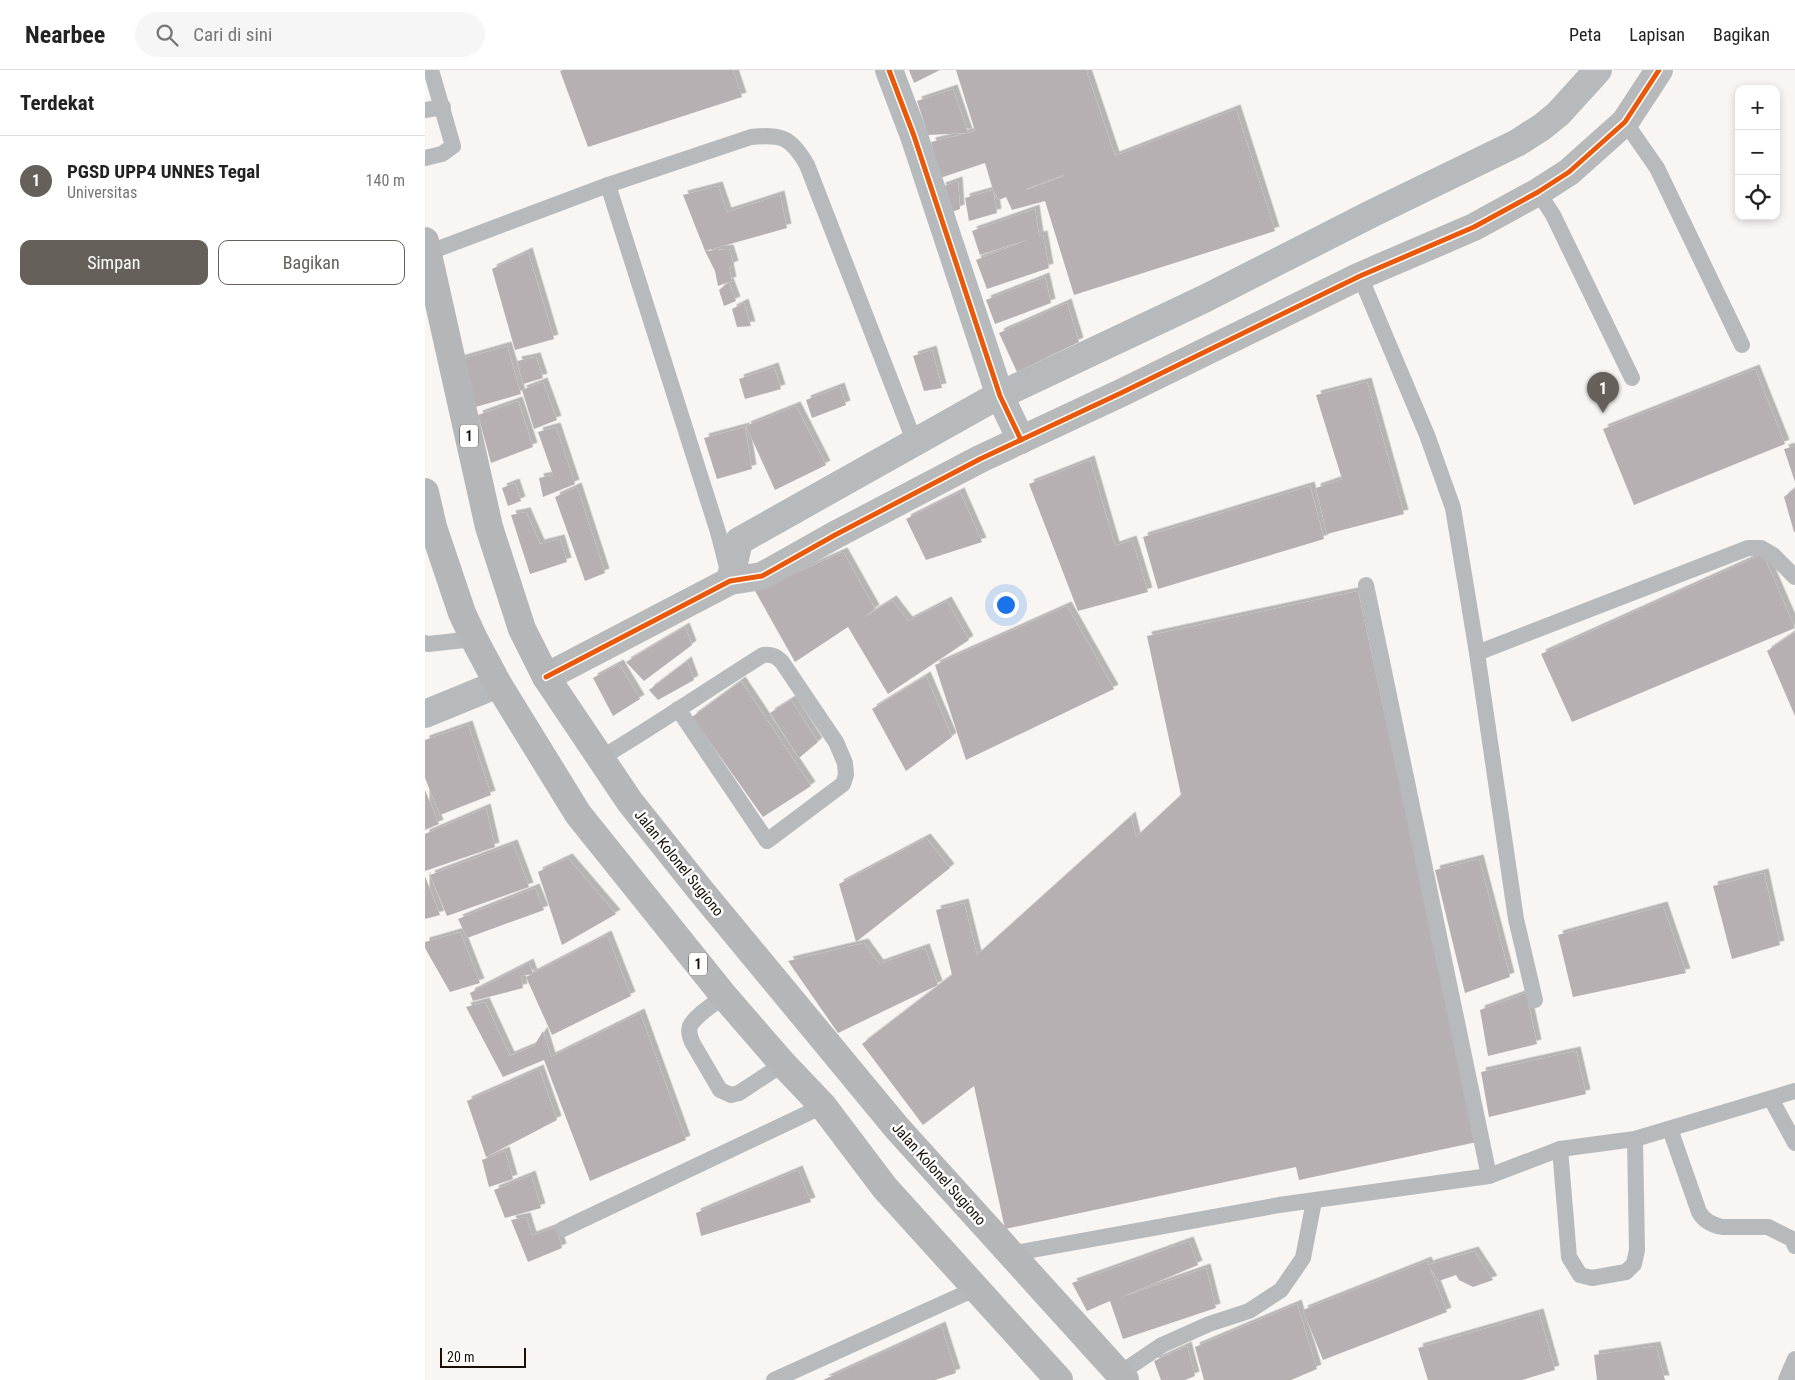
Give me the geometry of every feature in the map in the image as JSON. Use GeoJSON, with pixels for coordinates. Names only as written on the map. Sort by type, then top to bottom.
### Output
{"type":"FeatureCollection","features":[{"type":"Feature","properties":{"kind":"highway","name":"Jalan Kolonel Sugiono"},"geometry":{"type":"LineString","coordinates":[[426,247],[489,526],[523,629],[546,677],[630,802],[701,891],[897,1128],[1122,1377]]}},
{"type":"Feature","properties":{"kind":"highway","name":"1"},"geometry":{"type":"LineString","coordinates":[[425,492],[429,529],[474,639],[498,684],[578,814],[724,996],[783,1064],[823,1106],[885,1188],[1059,1380]]}},
{"type":"Feature","properties":{"kind":"street"},"geometry":{"type":"LineString","coordinates":[[889,70],[914,136],[1000,396],[1021,440]]}},
{"type":"Feature","properties":{"kind":"street"},"geometry":{"type":"LineString","coordinates":[[730,581],[739,541],[1000,396],[1204,299],[1517,144],[1558,114],[1598,70]]}},
{"type":"Feature","properties":{"kind":"street"},"geometry":{"type":"LineString","coordinates":[[546,677],[730,581],[762,576],[835,534],[980,459],[1121,393],[1359,276],[1474,227],[1539,192],[1569,172],[1625,122],[1659,70]]}},
{"type":"Feature","properties":{"kind":"street"},"geometry":{"type":"LineString","coordinates":[[425,714],[498,684]]}},
{"type":"Feature","properties":{"kind":"lane"},"geometry":{"type":"LineString","coordinates":[[425,158],[442,154],[453,146],[431,70]]}},
{"type":"Feature","properties":{"kind":"lane"},"geometry":{"type":"LineString","coordinates":[[425,110],[443,107]]}},
{"type":"Feature","properties":{"kind":"lane"},"geometry":{"type":"LineString","coordinates":[[1625,122],[1657,168],[1742,344]]}},
{"type":"Feature","properties":{"kind":"lane"},"geometry":{"type":"LineString","coordinates":[[426,247],[751,137],[772,135],[784,139],[798,148],[807,165],[915,443]]}},
{"type":"Feature","properties":{"kind":"lane"},"geometry":{"type":"LineString","coordinates":[[608,185],[718,532],[730,581]]}},
{"type":"Feature","properties":{"kind":"lane"},"geometry":{"type":"LineString","coordinates":[[1539,192],[1553,215],[1632,378]]}},
{"type":"Feature","properties":{"kind":"lane"},"geometry":{"type":"LineString","coordinates":[[1359,276],[1427,435],[1453,508],[1477,653],[1516,919],[1535,1000]]}},
{"type":"Feature","properties":{"kind":"lane"},"geometry":{"type":"LineString","coordinates":[[1477,653],[1748,548],[1761,548],[1773,555],[1795,577]]}},
{"type":"Feature","properties":{"kind":"lane"},"geometry":{"type":"LineString","coordinates":[[1366,585],[1489,1176]]}},
{"type":"Feature","properties":{"kind":"lane"},"geometry":{"type":"LineString","coordinates":[[425,643],[474,639]]}},
{"type":"Feature","properties":{"kind":"lane"},"geometry":{"type":"LineString","coordinates":[[601,758],[677,709],[763,655],[770,654],[782,662],[836,742],[845,762],[846,775],[843,784],[767,841],[677,709]]}},
{"type":"Feature","properties":{"kind":"lane"},"geometry":{"type":"LineString","coordinates":[[724,996],[711,1005],[689,1028],[692,1042],[720,1090],[731,1095],[739,1093],[783,1064]]}},
{"type":"Feature","properties":{"kind":"lane"},"geometry":{"type":"LineString","coordinates":[[1010,1254],[1279,1205],[1489,1176],[1559,1149],[1635,1139],[1795,1091]]}},
{"type":"Feature","properties":{"kind":"lane"},"geometry":{"type":"LineString","coordinates":[[1771,1099],[1795,1143]]}},
{"type":"Feature","properties":{"kind":"lane"},"geometry":{"type":"LineString","coordinates":[[563,1229],[823,1106]]}},
{"type":"Feature","properties":{"kind":"lane"},"geometry":{"type":"LineString","coordinates":[[1670,1129],[1702,1218],[1715,1226],[1768,1227],[1793,1239],[1795,1246]]}},
{"type":"Feature","properties":{"kind":"lane"},"geometry":{"type":"LineString","coordinates":[[1559,1149],[1569,1257],[1580,1275],[1592,1278],[1626,1272],[1634,1264],[1637,1250],[1635,1139]]}},
{"type":"Feature","properties":{"kind":"lane"},"geometry":{"type":"LineString","coordinates":[[1122,1377],[1162,1344],[1209,1324],[1249,1311],[1281,1290],[1303,1258],[1314,1201]]}},
{"type":"Feature","properties":{"kind":"lane"},"geometry":{"type":"LineString","coordinates":[[774,1380],[977,1288]]}},
{"type":"Feature","properties":{"kind":"lane"},"geometry":{"type":"LineString","coordinates":[[1785,1380],[1795,1359]]}},
{"type":"Feature","properties":{"kind":"building"},"geometry":{"type":"Polygon","coordinates":[[[733,70],[742,97],[588,147],[560,71],[733,70]]]}},
{"type":"Feature","properties":{"kind":"building"},"geometry":{"type":"Polygon","coordinates":[[[909,70],[940,70],[914,83],[909,70]]]}},
{"type":"Feature","properties":{"kind":"building"},"geometry":{"type":"Polygon","coordinates":[[[956,70],[1086,70],[1115,156],[1236,109],[1275,231],[1074,295],[1045,201],[1012,210],[1006,197],[999,200],[993,190],[985,163],[940,178],[931,142],[975,131],[956,70]],[[1063,175],[1026,190],[1064,176],[1063,175]]]}},
{"type":"Feature","properties":{"kind":"building"},"geometry":{"type":"Polygon","coordinates":[[[953,89],[968,133],[928,135],[917,101],[953,89]]]}},
{"type":"Feature","properties":{"kind":"building"},"geometry":{"type":"Polygon","coordinates":[[[958,181],[960,209],[949,213],[941,187],[958,181]]]}},
{"type":"Feature","properties":{"kind":"building"},"geometry":{"type":"Polygon","coordinates":[[[718,186],[727,212],[780,195],[787,228],[705,251],[683,195],[718,186]]]}},
{"type":"Feature","properties":{"kind":"building"},"geometry":{"type":"Polygon","coordinates":[[[993,190],[997,213],[969,221],[965,198],[993,190]]]}},
{"type":"Feature","properties":{"kind":"building"},"geometry":{"type":"Polygon","coordinates":[[[1035,209],[1039,236],[1043,235],[1049,268],[987,289],[976,260],[1030,239],[980,255],[972,231],[1035,209]]]}},
{"type":"Feature","properties":{"kind":"building"},"geometry":{"type":"Polygon","coordinates":[[[729,249],[734,265],[729,267],[732,281],[718,286],[715,271],[705,251],[729,249]]]}},
{"type":"Feature","properties":{"kind":"building"},"geometry":{"type":"Polygon","coordinates":[[[528,252],[554,339],[515,350],[492,269],[528,252]]]}},
{"type":"Feature","properties":{"kind":"building"},"geometry":{"type":"Polygon","coordinates":[[[1045,277],[1051,303],[995,324],[986,300],[1045,277]]]}},
{"type":"Feature","properties":{"kind":"building"},"geometry":{"type":"Polygon","coordinates":[[[729,282],[736,301],[724,306],[719,290],[729,282]]]}},
{"type":"Feature","properties":{"kind":"building"},"geometry":{"type":"Polygon","coordinates":[[[744,303],[751,326],[737,327],[732,309],[744,303]]]}},
{"type":"Feature","properties":{"kind":"building"},"geometry":{"type":"Polygon","coordinates":[[[1067,303],[1079,342],[1017,372],[999,333],[1067,303]]]}},
{"type":"Feature","properties":{"kind":"building"},"geometry":{"type":"Polygon","coordinates":[[[507,346],[521,394],[472,408],[458,360],[507,346]]]}},
{"type":"Feature","properties":{"kind":"building"},"geometry":{"type":"Polygon","coordinates":[[[932,350],[942,388],[924,391],[913,356],[932,350]]]}},
{"type":"Feature","properties":{"kind":"building"},"geometry":{"type":"Polygon","coordinates":[[[536,357],[543,378],[523,384],[517,361],[536,357]]]}},
{"type":"Feature","properties":{"kind":"building"},"geometry":{"type":"Polygon","coordinates":[[[774,367],[781,389],[745,399],[739,379],[774,367]]]}},
{"type":"Feature","properties":{"kind":"building"},"geometry":{"type":"Polygon","coordinates":[[[1755,369],[1785,444],[1634,505],[1603,429],[1755,369]]]}},
{"type":"Feature","properties":{"kind":"building"},"geometry":{"type":"Polygon","coordinates":[[[543,382],[557,420],[534,429],[522,390],[543,382]]]}},
{"type":"Feature","properties":{"kind":"building"},"geometry":{"type":"Polygon","coordinates":[[[1367,382],[1404,514],[1327,534],[1316,488],[1342,479],[1316,395],[1367,382]]]}},
{"type":"Feature","properties":{"kind":"building"},"geometry":{"type":"Polygon","coordinates":[[[840,387],[846,405],[812,418],[806,400],[840,387]]]}},
{"type":"Feature","properties":{"kind":"building"},"geometry":{"type":"Polygon","coordinates":[[[518,401],[533,447],[491,463],[478,415],[518,401]]]}},
{"type":"Feature","properties":{"kind":"building"},"geometry":{"type":"Polygon","coordinates":[[[796,406],[826,465],[775,490],[746,426],[796,406]]]}},
{"type":"Feature","properties":{"kind":"building"},"geometry":{"type":"Polygon","coordinates":[[[556,427],[575,484],[543,497],[539,478],[553,475],[538,432],[556,427]]]}},
{"type":"Feature","properties":{"kind":"building"},"geometry":{"type":"Polygon","coordinates":[[[745,427],[752,469],[717,479],[704,438],[745,427]]]}},
{"type":"Feature","properties":{"kind":"building"},"geometry":{"type":"Polygon","coordinates":[[[1795,446],[1795,482],[1784,449],[1795,446]]]}},
{"type":"Feature","properties":{"kind":"building"},"geometry":{"type":"Polygon","coordinates":[[[1090,460],[1115,546],[1132,540],[1148,592],[1078,611],[1029,484],[1090,460]]]}},
{"type":"Feature","properties":{"kind":"building"},"geometry":{"type":"Polygon","coordinates":[[[515,483],[521,501],[508,506],[502,488],[515,483]]]}},
{"type":"Feature","properties":{"kind":"building"},"geometry":{"type":"Polygon","coordinates":[[[1310,486],[1324,539],[1158,589],[1143,537],[1310,486]]]}},
{"type":"Feature","properties":{"kind":"building"},"geometry":{"type":"Polygon","coordinates":[[[577,487],[605,573],[585,581],[555,497],[577,487]]]}},
{"type":"Feature","properties":{"kind":"building"},"geometry":{"type":"Polygon","coordinates":[[[1795,488],[1795,532],[1794,532],[1784,497],[1795,488]]]}},
{"type":"Feature","properties":{"kind":"building"},"geometry":{"type":"Polygon","coordinates":[[[960,492],[982,542],[926,560],[906,519],[960,492]]]}},
{"type":"Feature","properties":{"kind":"building"},"geometry":{"type":"Polygon","coordinates":[[[526,512],[540,544],[560,539],[567,562],[530,574],[511,515],[526,512]]]}},
{"type":"Feature","properties":{"kind":"building"},"geometry":{"type":"Polygon","coordinates":[[[843,552],[875,609],[863,618],[892,600],[908,621],[947,601],[969,640],[888,694],[848,627],[795,662],[755,591],[843,552]]]}},
{"type":"Feature","properties":{"kind":"building"},"geometry":{"type":"Polygon","coordinates":[[[1763,554],[1795,628],[1572,722],[1541,654],[1763,554]]]}},
{"type":"Feature","properties":{"kind":"building"},"geometry":{"type":"Polygon","coordinates":[[[1358,591],[1477,1142],[1299,1180],[1296,1167],[1005,1229],[974,1086],[923,1125],[862,1044],[952,975],[936,910],[964,903],[977,955],[1131,816],[1136,837],[1181,795],[1147,636],[1358,591]]]}},
{"type":"Feature","properties":{"kind":"building"},"geometry":{"type":"Polygon","coordinates":[[[1067,606],[1114,689],[966,760],[935,665],[1067,606]]]}},
{"type":"Feature","properties":{"kind":"building"},"geometry":{"type":"Polygon","coordinates":[[[685,627],[692,645],[644,681],[626,662],[685,627]]]}},
{"type":"Feature","properties":{"kind":"building"},"geometry":{"type":"Polygon","coordinates":[[[1795,632],[1795,716],[1767,651],[1795,632]]]}},
{"type":"Feature","properties":{"kind":"building"},"geometry":{"type":"Polygon","coordinates":[[[687,661],[694,680],[658,700],[649,690],[687,661]]]}},
{"type":"Feature","properties":{"kind":"building"},"geometry":{"type":"Polygon","coordinates":[[[619,664],[640,699],[613,716],[593,678],[619,664]]]}},
{"type":"Feature","properties":{"kind":"building"},"geometry":{"type":"Polygon","coordinates":[[[926,676],[952,737],[906,771],[872,709],[926,676]]]}},
{"type":"Feature","properties":{"kind":"building"},"geometry":{"type":"Polygon","coordinates":[[[741,681],[811,786],[763,817],[692,717],[741,681]]]}},
{"type":"Feature","properties":{"kind":"building"},"geometry":{"type":"Polygon","coordinates":[[[791,700],[818,742],[799,758],[770,713],[791,700]]]}},
{"type":"Feature","properties":{"kind":"building"},"geometry":{"type":"Polygon","coordinates":[[[468,725],[491,795],[440,815],[425,778],[425,740],[468,725]]]}},
{"type":"Feature","properties":{"kind":"building"},"geometry":{"type":"Polygon","coordinates":[[[425,790],[439,824],[425,830],[425,790]]]}},
{"type":"Feature","properties":{"kind":"building"},"geometry":{"type":"Polygon","coordinates":[[[486,808],[495,847],[425,871],[425,834],[486,808]]]}},
{"type":"Feature","properties":{"kind":"building"},"geometry":{"type":"Polygon","coordinates":[[[926,838],[950,868],[856,942],[839,884],[926,838]]]}},
{"type":"Feature","properties":{"kind":"building"},"geometry":{"type":"Polygon","coordinates":[[[513,844],[529,887],[447,916],[430,875],[513,844]]]}},
{"type":"Feature","properties":{"kind":"building"},"geometry":{"type":"Polygon","coordinates":[[[568,858],[616,914],[562,945],[538,872],[568,858]]]}},
{"type":"Feature","properties":{"kind":"building"},"geometry":{"type":"Polygon","coordinates":[[[1479,859],[1510,977],[1465,993],[1435,870],[1479,859]]]}},
{"type":"Feature","properties":{"kind":"building"},"geometry":{"type":"Polygon","coordinates":[[[1764,873],[1780,945],[1732,959],[1713,886],[1764,873]]]}},
{"type":"Feature","properties":{"kind":"building"},"geometry":{"type":"Polygon","coordinates":[[[425,876],[440,915],[425,919],[425,876]]]}},
{"type":"Feature","properties":{"kind":"building"},"geometry":{"type":"Polygon","coordinates":[[[535,888],[544,910],[467,938],[458,919],[535,888]]]}},
{"type":"Feature","properties":{"kind":"building"},"geometry":{"type":"Polygon","coordinates":[[[1663,906],[1686,973],[1573,997],[1558,935],[1663,906]]]}},
{"type":"Feature","properties":{"kind":"building"},"geometry":{"type":"Polygon","coordinates":[[[460,932],[480,983],[450,992],[425,948],[425,942],[460,932]]]}},
{"type":"Feature","properties":{"kind":"building"},"geometry":{"type":"Polygon","coordinates":[[[607,935],[631,996],[552,1035],[526,977],[607,935]]]}},
{"type":"Feature","properties":{"kind":"building"},"geometry":{"type":"Polygon","coordinates":[[[864,943],[879,964],[925,948],[938,985],[838,1033],[788,961],[864,943]]]}},
{"type":"Feature","properties":{"kind":"building"},"geometry":{"type":"Polygon","coordinates":[[[529,963],[533,974],[521,976],[523,988],[473,1001],[470,993],[529,963]]]}},
{"type":"Feature","properties":{"kind":"building"},"geometry":{"type":"Polygon","coordinates":[[[1526,993],[1537,1044],[1488,1056],[1480,1010],[1526,993]]]}},
{"type":"Feature","properties":{"kind":"building"},"geometry":{"type":"Polygon","coordinates":[[[485,1002],[510,1056],[534,1046],[543,1031],[551,1057],[640,1013],[686,1140],[590,1181],[544,1060],[503,1077],[466,1007],[485,1002]]]}},
{"type":"Feature","properties":{"kind":"building"},"geometry":{"type":"Polygon","coordinates":[[[1576,1051],[1586,1094],[1489,1117],[1481,1072],[1576,1051]]]}},
{"type":"Feature","properties":{"kind":"building"},"geometry":{"type":"Polygon","coordinates":[[[539,1069],[557,1120],[486,1157],[467,1101],[539,1069]]]}},
{"type":"Feature","properties":{"kind":"building"},"geometry":{"type":"Polygon","coordinates":[[[505,1151],[513,1179],[489,1187],[482,1160],[505,1151]]]}},
{"type":"Feature","properties":{"kind":"building"},"geometry":{"type":"Polygon","coordinates":[[[798,1170],[811,1202],[701,1236],[696,1213],[798,1170]]]}},
{"type":"Feature","properties":{"kind":"building"},"geometry":{"type":"Polygon","coordinates":[[[531,1175],[541,1208],[505,1218],[494,1190],[531,1175]]]}},
{"type":"Feature","properties":{"kind":"building"},"geometry":{"type":"Polygon","coordinates":[[[526,1217],[532,1236],[556,1227],[562,1248],[528,1262],[511,1220],[526,1217]]]}},
{"type":"Feature","properties":{"kind":"building"},"geometry":{"type":"Polygon","coordinates":[[[1189,1241],[1198,1265],[1119,1298],[1206,1268],[1216,1308],[1123,1339],[1110,1301],[1087,1311],[1072,1283],[1189,1241]]]}},
{"type":"Feature","properties":{"kind":"building"},"geometry":{"type":"Polygon","coordinates":[[[1474,1251],[1493,1280],[1473,1287],[1459,1280],[1456,1275],[1439,1281],[1428,1265],[1474,1251]]]}},
{"type":"Feature","properties":{"kind":"building"},"geometry":{"type":"Polygon","coordinates":[[[1427,1261],[1447,1312],[1323,1360],[1303,1310],[1427,1261]]]}},
{"type":"Feature","properties":{"kind":"building"},"geometry":{"type":"Polygon","coordinates":[[[1297,1304],[1317,1369],[1291,1380],[1204,1380],[1195,1347],[1297,1304]]]}},
{"type":"Feature","properties":{"kind":"building"},"geometry":{"type":"Polygon","coordinates":[[[1539,1313],[1555,1370],[1522,1380],[1428,1380],[1418,1348],[1539,1313]]]}},
{"type":"Feature","properties":{"kind":"building"},"geometry":{"type":"Polygon","coordinates":[[[941,1326],[956,1373],[935,1380],[823,1380],[941,1326]]]}},
{"type":"Feature","properties":{"kind":"building"},"geometry":{"type":"Polygon","coordinates":[[[1187,1346],[1195,1376],[1185,1380],[1161,1380],[1154,1361],[1187,1346]]]}},
{"type":"Feature","properties":{"kind":"building"},"geometry":{"type":"Polygon","coordinates":[[[1656,1346],[1665,1380],[1597,1380],[1594,1355],[1656,1346]]]}},
{"type":"Feature","properties":{"kind":"cycle path"},"geometry":{"type":"LineString","coordinates":[[889,70],[914,136],[1000,396],[1021,440]]}},
{"type":"Feature","properties":{"kind":"cycle path"},"geometry":{"type":"LineString","coordinates":[[546,677],[730,581],[762,576],[835,535],[980,459],[1121,393],[1360,276],[1474,227],[1538,192],[1569,172],[1625,122],[1659,70]]}},
{"type":"Feature","properties":{"kind":"place","name":"PGSD UPP4 UNNES Tegal"},"geometry":{"type":"Point","coordinates":[1603,413]}}]}
